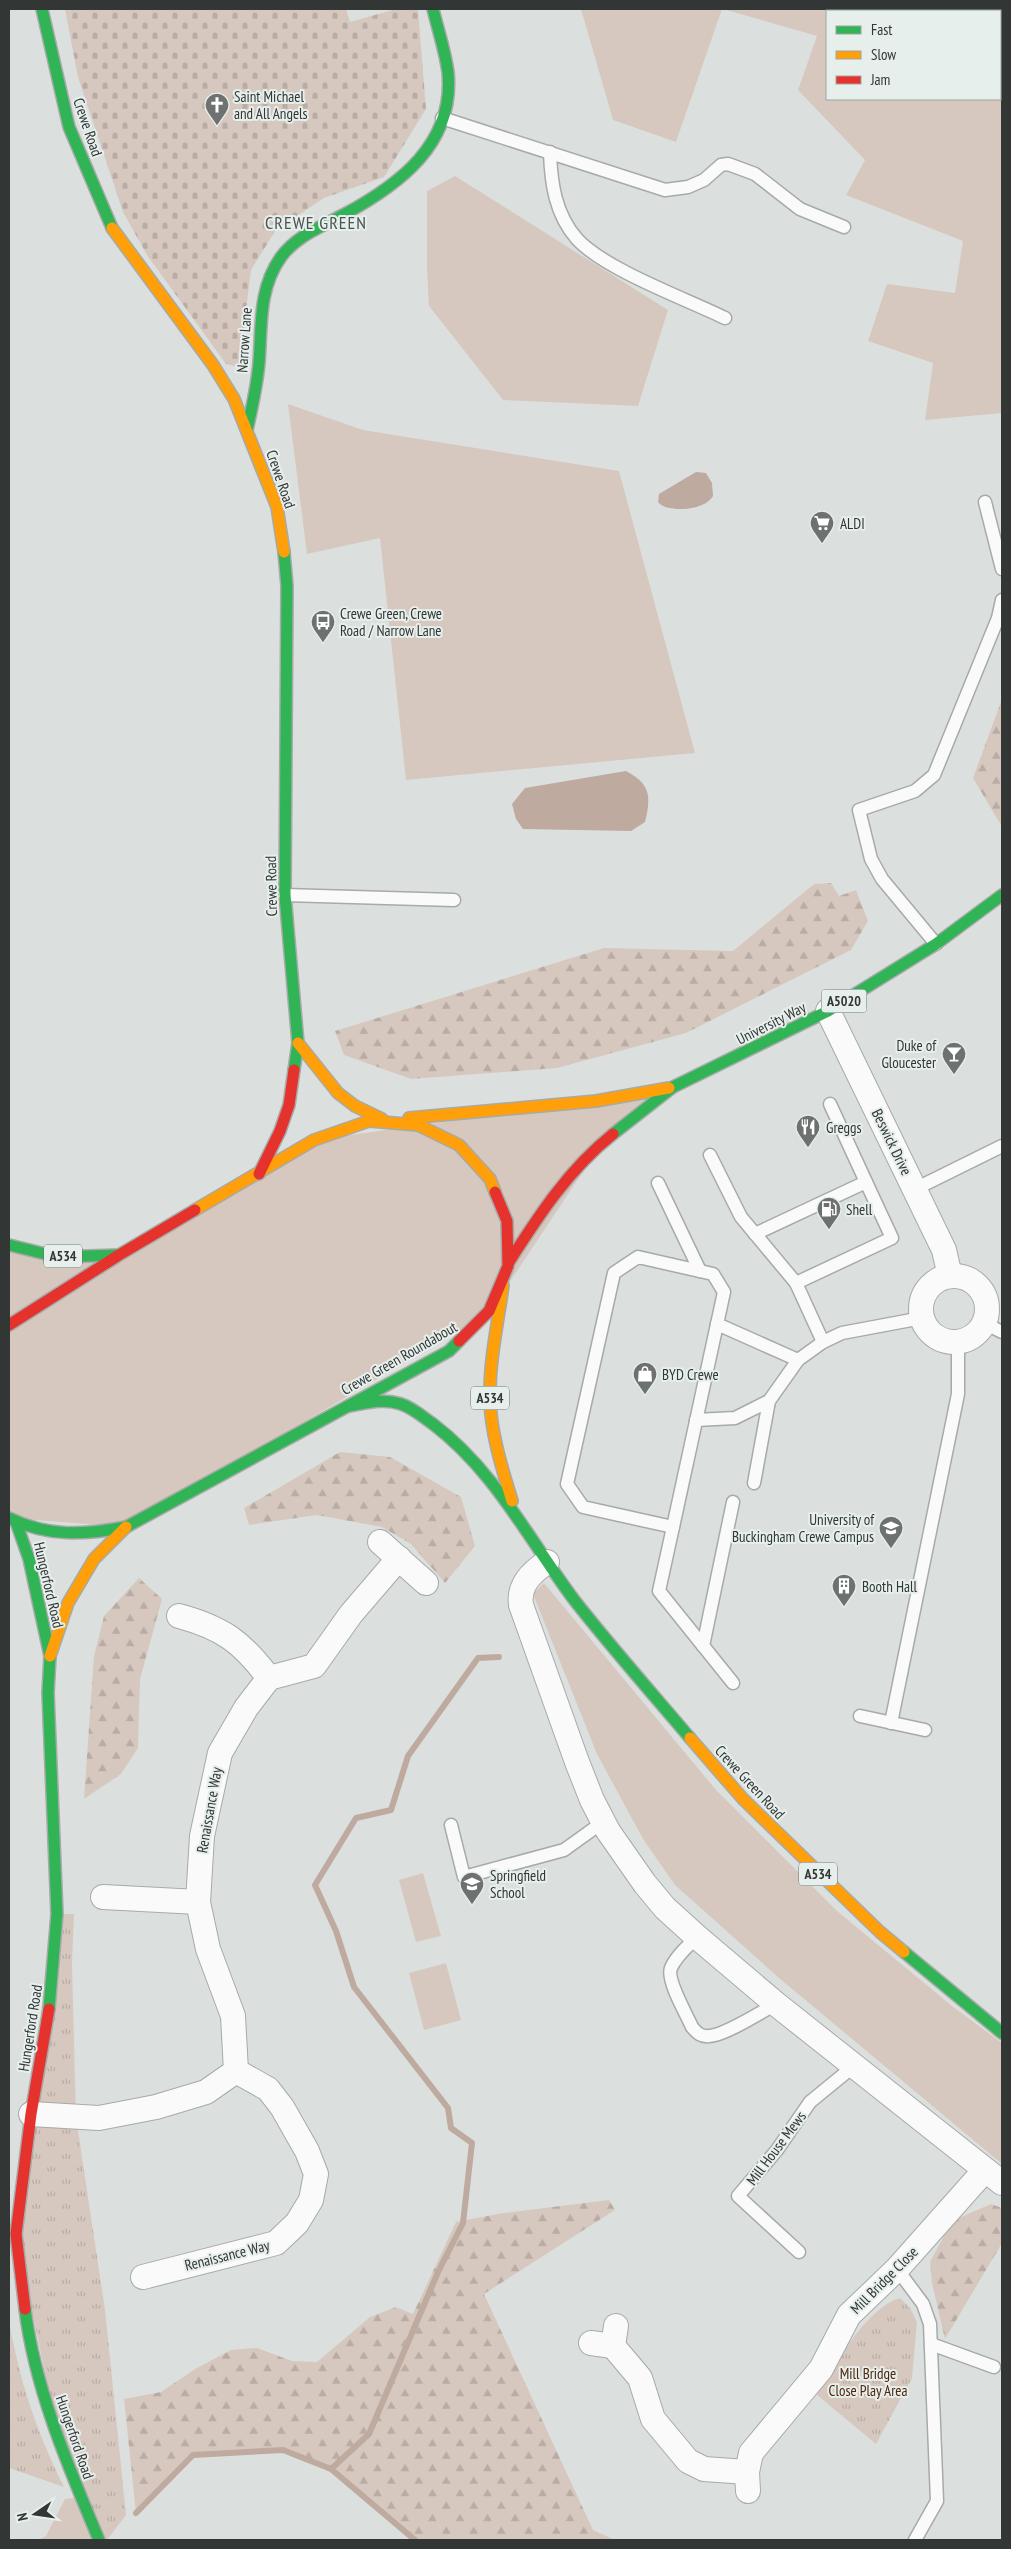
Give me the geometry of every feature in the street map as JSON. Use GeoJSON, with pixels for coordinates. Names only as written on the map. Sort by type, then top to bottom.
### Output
{"type":"FeatureCollection","features":[{"type":"Feature","properties":{"kind":"main road","name":"Crewe Road"},"geometry":{"type":"LineString","coordinates":[[42,9],[69,126],[111,227],[213,365],[234,399],[277,507],[284,548],[287,586],[285,895],[298,1043],[289,1105],[280,1131],[259,1174]]}},
{"type":"Feature","properties":{"kind":"main road","name":"Narrow Lane"},"geometry":{"type":"LineString","coordinates":[[247,430],[259,362],[259,310],[274,267],[291,244],[374,199],[406,175],[428,152],[442,118],[448,78],[433,9]]}},
{"type":"Feature","properties":{"kind":"main road","name":"University Way"},"geometry":{"type":"LineString","coordinates":[[508,1262],[546,1205],[574,1170],[602,1143],[673,1087],[828,1011],[936,944],[1002,895]]}},
{"type":"Feature","properties":{"kind":"main road"},"geometry":{"type":"LineString","coordinates":[[298,1043],[338,1093],[355,1106],[382,1120]]}},
{"type":"Feature","properties":{"kind":"main road","name":"University Way"},"geometry":{"type":"LineString","coordinates":[[394,1119],[586,1102],[673,1087]]}},
{"type":"Feature","properties":{"kind":"main road","name":"Crewe Green Roundabout"},"geometry":{"type":"LineString","coordinates":[[9,1325],[119,1255],[329,1132],[382,1120],[394,1119],[439,1132],[466,1150],[480,1164],[502,1201],[508,1221],[508,1262],[504,1281],[489,1313],[462,1342],[126,1527],[86,1536],[53,1534],[11,1519]]}},
{"type":"Feature","properties":{"kind":"main road","name":"A534"},"geometry":{"type":"LineString","coordinates":[[9,1245],[58,1256],[119,1255]]}},
{"type":"Feature","properties":{"kind":"main road","name":"Crewe Green Road"},"geometry":{"type":"LineString","coordinates":[[504,1281],[494,1345],[490,1400],[496,1443],[516,1514]]}},
{"type":"Feature","properties":{"kind":"main road","name":"Crewe Green Road"},"geometry":{"type":"LineString","coordinates":[[345,1407],[380,1400],[402,1404],[418,1413],[459,1444],[516,1514],[547,1562],[616,1652],[743,1799],[880,1932],[1002,2033]]}},
{"type":"Feature","properties":{"kind":"main road","name":"Hungerford Road"},"geometry":{"type":"LineString","coordinates":[[11,1519],[29,1559],[50,1656],[48,1693],[57,1914],[52,1988],[31,2114],[16,2234],[29,2340],[61,2450],[99,2540]]}},
{"type":"Feature","properties":{"kind":"main road","name":"Hungerford Road"},"geometry":{"type":"LineString","coordinates":[[50,1656],[68,1603],[94,1559],[126,1527]]}},
{"type":"Feature","properties":{"kind":"street","name":"Beswick Drive"},"geometry":{"type":"LineString","coordinates":[[828,1011],[944,1250],[950,1276]]}},
{"type":"Feature","properties":{"kind":"street"},"geometry":{"type":"LineString","coordinates":[[950,1276],[964,1277],[980,1288],[993,1327],[958,1342],[949,1342],[933,1335],[922,1318],[920,1304],[928,1288],[934,1282],[950,1276]]}},
{"type":"Feature","properties":{"kind":"street"},"geometry":{"type":"LineString","coordinates":[[380,1542],[426,1583]]}},
{"type":"Feature","properties":{"kind":"street"},"geometry":{"type":"LineString","coordinates":[[179,1616],[198,1621],[234,1639],[253,1656],[269,1678],[314,1666],[351,1614],[399,1558]]}},
{"type":"Feature","properties":{"kind":"street"},"geometry":{"type":"LineString","coordinates":[[547,1562],[528,1578],[520,1596],[521,1605],[577,1762],[603,1822],[629,1863],[665,1908],[697,1937],[776,2004],[994,2177]]}},
{"type":"Feature","properties":{"kind":"street","name":"Renaissance Way"},"geometry":{"type":"LineString","coordinates":[[142,2277],[276,2243],[297,2223],[311,2200],[316,2174],[307,2151],[282,2106],[268,2089],[236,2071],[232,2016],[208,1949],[198,1902],[202,1836],[220,1753],[246,1708],[269,1678]]}},
{"type":"Feature","properties":{"kind":"street"},"geometry":{"type":"LineString","coordinates":[[103,1897],[198,1902]]}},
{"type":"Feature","properties":{"kind":"street"},"geometry":{"type":"LineString","coordinates":[[31,2114],[99,2118],[156,2107],[206,2092],[236,2071]]}},
{"type":"Feature","properties":{"kind":"street","name":"Mill Bridge Close"},"geometry":{"type":"LineString","coordinates":[[606,2338],[640,2378],[653,2419],[688,2461],[704,2469],[748,2482],[751,2453],[821,2369],[849,2315],[994,2177]]}},
{"type":"Feature","properties":{"kind":"lane"},"geometry":{"type":"LineString","coordinates":[[442,118],[666,190],[688,187],[704,180],[721,165],[728,164],[755,174],[800,209],[844,227]]}},
{"type":"Feature","properties":{"kind":"lane"},"geometry":{"type":"LineString","coordinates":[[550,152],[551,184],[557,204],[576,238],[596,255],[725,318]]}},
{"type":"Feature","properties":{"kind":"lane"},"geometry":{"type":"LineString","coordinates":[[985,502],[1002,569]]}},
{"type":"Feature","properties":{"kind":"lane"},"geometry":{"type":"LineString","coordinates":[[936,944],[882,879],[871,859],[859,810],[914,791],[934,775],[998,618],[1002,600]]}},
{"type":"Feature","properties":{"kind":"lane"},"geometry":{"type":"LineString","coordinates":[[285,895],[454,900]]}},
{"type":"Feature","properties":{"kind":"lane"},"geometry":{"type":"LineString","coordinates":[[796,1283],[892,1238],[830,1104]]}},
{"type":"Feature","properties":{"kind":"lane"},"geometry":{"type":"LineString","coordinates":[[915,1189],[1002,1146]]}},
{"type":"Feature","properties":{"kind":"lane"},"geometry":{"type":"LineString","coordinates":[[710,1155],[741,1217],[796,1283],[823,1342]]}},
{"type":"Feature","properties":{"kind":"lane"},"geometry":{"type":"LineString","coordinates":[[755,1234],[866,1182]]}},
{"type":"Feature","properties":{"kind":"lane"},"geometry":{"type":"LineString","coordinates":[[658,1184],[700,1271]]}},
{"type":"Feature","properties":{"kind":"lane"},"geometry":{"type":"LineString","coordinates":[[673,1527],[583,1508],[568,1484],[614,1273],[638,1257],[713,1274],[724,1292],[673,1527],[658,1591],[733,1683]]}},
{"type":"Feature","properties":{"kind":"lane"},"geometry":{"type":"LineString","coordinates":[[754,1483],[769,1401],[798,1360],[823,1342],[850,1331],[922,1318]]}},
{"type":"Feature","properties":{"kind":"lane"},"geometry":{"type":"LineString","coordinates":[[717,1324],[798,1360]]}},
{"type":"Feature","properties":{"kind":"lane"},"geometry":{"type":"LineString","coordinates":[[891,1723],[958,1394],[958,1342]]}},
{"type":"Feature","properties":{"kind":"lane"},"geometry":{"type":"LineString","coordinates":[[696,1420],[735,1418],[769,1401]]}},
{"type":"Feature","properties":{"kind":"lane"},"geometry":{"type":"LineString","coordinates":[[703,1646],[733,1502]]}},
{"type":"Feature","properties":{"kind":"lane"},"geometry":{"type":"LineString","coordinates":[[860,1716],[925,1730]]}},
{"type":"Feature","properties":{"kind":"lane"},"geometry":{"type":"LineString","coordinates":[[451,1825],[464,1878],[564,1850],[603,1822]]}},
{"type":"Feature","properties":{"kind":"lane"},"geometry":{"type":"LineString","coordinates":[[697,1937],[677,1959],[670,1972],[675,1989],[697,2032],[702,2036],[714,2036],[776,2004]]}},
{"type":"Feature","properties":{"kind":"lane","name":"Mill House Mews"},"geometry":{"type":"LineString","coordinates":[[799,2252],[738,2196],[777,2150],[810,2102],[854,2066]]}},
{"type":"Feature","properties":{"kind":"lane"},"geometry":{"type":"LineString","coordinates":[[897,2269],[924,2304],[930,2324],[938,2501],[915,2540]]}},
{"type":"Feature","properties":{"kind":"lane"},"geometry":{"type":"LineString","coordinates":[[931,2344],[994,2367]]}},
{"type":"Feature","properties":{"kind":"green space"},"geometry":{"type":"Polygon","coordinates":[[[65,9],[346,9],[350,22],[396,9],[418,9],[426,109],[384,177],[324,198],[275,231],[251,270],[239,367],[226,364],[147,255],[123,212],[78,77],[65,9]]]}},
{"type":"Feature","properties":{"kind":"green space"},"geometry":{"type":"Polygon","coordinates":[[[581,9],[722,9],[676,142],[613,120],[581,9]]]}},
{"type":"Feature","properties":{"kind":"green space"},"geometry":{"type":"Polygon","coordinates":[[[723,9],[1002,9],[1002,413],[925,420],[933,363],[868,341],[887,284],[955,293],[963,241],[846,195],[865,160],[798,90],[817,36],[723,9]]]}},
{"type":"Feature","properties":{"kind":"green space"},"geometry":{"type":"Polygon","coordinates":[[[455,176],[668,310],[638,406],[503,400],[429,306],[427,191],[455,176]]]}},
{"type":"Feature","properties":{"kind":"green space"},"geometry":{"type":"Polygon","coordinates":[[[288,404],[363,430],[619,471],[695,753],[406,780],[380,538],[307,554],[288,404]]]}},
{"type":"Feature","properties":{"kind":"green space"},"geometry":{"type":"Polygon","coordinates":[[[1002,699],[1002,827],[973,778],[1002,699]]]}},
{"type":"Feature","properties":{"kind":"green space"},"geometry":{"type":"Polygon","coordinates":[[[831,883],[839,896],[856,890],[868,921],[851,950],[686,1033],[557,1068],[411,1079],[344,1055],[335,1031],[604,948],[733,951],[814,884],[831,883]]]}},
{"type":"Feature","properties":{"kind":"green space"},"geometry":{"type":"Polygon","coordinates":[[[668,1091],[602,1143],[489,1313],[126,1527],[9,1518],[9,1245],[119,1255],[314,1140],[668,1091]]]}},
{"type":"Feature","properties":{"kind":"green space"},"geometry":{"type":"Polygon","coordinates":[[[340,1452],[390,1457],[461,1497],[475,1546],[445,1583],[411,1544],[382,1527],[317,1515],[249,1525],[244,1508],[340,1452]]]}},
{"type":"Feature","properties":{"kind":"green space"},"geometry":{"type":"Polygon","coordinates":[[[139,1578],[162,1599],[140,1679],[138,1748],[121,1774],[84,1799],[94,1656],[104,1616],[139,1578]]]}},
{"type":"Feature","properties":{"kind":"green space"},"geometry":{"type":"Polygon","coordinates":[[[544,1583],[716,1790],[837,1911],[952,2006],[1002,2043],[1002,2164],[779,1978],[675,1885],[643,1839],[597,1754],[533,1594],[544,1583]]]}},
{"type":"Feature","properties":{"kind":"green space"},"geometry":{"type":"Polygon","coordinates":[[[423,1873],[441,1936],[416,1942],[399,1880],[423,1873]]]}},
{"type":"Feature","properties":{"kind":"green space"},"geometry":{"type":"Polygon","coordinates":[[[57,1914],[74,1914],[72,1963],[76,2117],[105,2310],[126,2515],[107,2540],[61,2450],[16,2234],[57,1914]]]}},
{"type":"Feature","properties":{"kind":"green space"},"geometry":{"type":"Polygon","coordinates":[[[446,1963],[461,2020],[424,2030],[409,1973],[446,1963]]]}},
{"type":"Feature","properties":{"kind":"green space"},"geometry":{"type":"Polygon","coordinates":[[[609,2200],[615,2210],[484,2294],[593,2530],[615,2540],[415,2540],[331,2469],[283,2450],[193,2455],[136,2513],[124,2399],[161,2392],[195,2369],[231,2350],[257,2348],[292,2361],[317,2362],[370,2317],[396,2307],[413,2314],[456,2222],[503,2213],[609,2200]]]}},
{"type":"Feature","properties":{"kind":"green space"},"geometry":{"type":"Polygon","coordinates":[[[991,2204],[1002,2208],[1002,2243],[945,2339],[932,2283],[930,2262],[952,2221],[991,2204]]]}},
{"type":"Feature","properties":{"kind":"green space","name":"Mill Bridge Close Play Area"},"geometry":{"type":"Polygon","coordinates":[[[900,2298],[910,2308],[917,2322],[912,2378],[876,2444],[817,2395],[832,2368],[852,2339],[876,2313],[900,2298]]]}},
{"type":"Feature","properties":{"kind":"green space"},"geometry":{"type":"Polygon","coordinates":[[[9,2322],[30,2407],[64,2487],[9,2468],[9,2322]]]}},
{"type":"Feature","properties":{"kind":"green space"},"geometry":{"type":"Polygon","coordinates":[[[81,2497],[99,2540],[38,2540],[46,2536],[65,2499],[81,2497]]]}},
{"type":"Feature","properties":{"kind":"shaded area"},"geometry":{"type":"Polygon","coordinates":[[[696,472],[706,473],[712,483],[713,496],[708,502],[693,508],[673,509],[658,502],[659,494],[696,472]]]}},
{"type":"Feature","properties":{"kind":"shaded area"},"geometry":{"type":"Polygon","coordinates":[[[626,771],[645,786],[648,798],[645,822],[631,831],[523,829],[516,819],[512,804],[525,788],[626,771]]]}},
{"type":"Feature","properties":{"kind":"waterway"},"geometry":{"type":"LineString","coordinates":[[331,2469],[369,2434],[438,2272],[463,2223],[472,2143],[451,2128],[448,2108],[354,1987],[336,1931],[315,1885],[356,1818],[391,1810],[408,1756],[478,1658],[499,1657]]}},
{"type":"Feature","properties":{"kind":"waterway"},"geometry":{"type":"LineString","coordinates":[[136,2513],[193,2455],[283,2450],[331,2469],[415,2540]]}},
{"type":"Feature","properties":{"kind":"traffic: fast"},"geometry":{"type":"LineString","coordinates":[[42,9],[69,127],[112,228]]}},
{"type":"Feature","properties":{"kind":"traffic: fast"},"geometry":{"type":"LineString","coordinates":[[247,430],[258,372],[262,308],[268,282],[281,257],[301,238],[364,203],[403,176],[433,141],[442,120],[448,98],[448,72],[433,9]]}},
{"type":"Feature","properties":{"kind":"traffic: fast"},"geometry":{"type":"LineString","coordinates":[[284,552],[287,586],[285,895],[298,1043],[294,1070]]}},
{"type":"Feature","properties":{"kind":"traffic: fast"},"geometry":{"type":"LineString","coordinates":[[613,1134],[673,1087],[828,1011],[936,944],[1002,895]]}},
{"type":"Feature","properties":{"kind":"traffic: fast"},"geometry":{"type":"LineString","coordinates":[[9,1245],[58,1257],[118,1255]]}},
{"type":"Feature","properties":{"kind":"traffic: fast"},"geometry":{"type":"LineString","coordinates":[[9,1518],[38,1529],[66,1533],[95,1532],[126,1527],[449,1351],[459,1341]]}},
{"type":"Feature","properties":{"kind":"traffic: fast"},"geometry":{"type":"LineString","coordinates":[[349,1406],[381,1401],[401,1404],[422,1416],[455,1443],[475,1463],[510,1507],[575,1601],[690,1738]]}},
{"type":"Feature","properties":{"kind":"traffic: fast"},"geometry":{"type":"LineString","coordinates":[[16,1522],[29,1559],[50,1656],[48,1693],[57,1914],[49,2009]]}},
{"type":"Feature","properties":{"kind":"traffic: fast"},"geometry":{"type":"LineString","coordinates":[[904,1952],[1002,2033]]}},
{"type":"Feature","properties":{"kind":"traffic: fast"},"geometry":{"type":"LineString","coordinates":[[25,2309],[36,2368],[54,2427],[99,2540]]}},
{"type":"Feature","properties":{"kind":"traffic: slow"},"geometry":{"type":"LineString","coordinates":[[112,228],[213,365],[234,399],[277,507],[284,552]]}},
{"type":"Feature","properties":{"kind":"traffic: slow"},"geometry":{"type":"LineString","coordinates":[[298,1043],[338,1093],[355,1106],[382,1119]]}},
{"type":"Feature","properties":{"kind":"traffic: slow"},"geometry":{"type":"LineString","coordinates":[[409,1118],[596,1101],[669,1088]]}},
{"type":"Feature","properties":{"kind":"traffic: slow"},"geometry":{"type":"LineString","coordinates":[[195,1210],[314,1140],[369,1121],[418,1125],[459,1145],[490,1179],[495,1192]]}},
{"type":"Feature","properties":{"kind":"traffic: slow"},"geometry":{"type":"LineString","coordinates":[[503,1285],[492,1356],[490,1400],[495,1438],[512,1501]]}},
{"type":"Feature","properties":{"kind":"traffic: slow"},"geometry":{"type":"LineString","coordinates":[[50,1656],[68,1603],[94,1559],[126,1527]]}},
{"type":"Feature","properties":{"kind":"traffic: slow"},"geometry":{"type":"LineString","coordinates":[[690,1738],[743,1799],[880,1932],[904,1952]]}},
{"type":"Feature","properties":{"kind":"traffic: jam"},"geometry":{"type":"LineString","coordinates":[[259,1174],[280,1131],[289,1105],[294,1070]]}},
{"type":"Feature","properties":{"kind":"traffic: jam"},"geometry":{"type":"LineString","coordinates":[[509,1262],[543,1210],[569,1177],[582,1162],[613,1134]]}},
{"type":"Feature","properties":{"kind":"traffic: jam"},"geometry":{"type":"LineString","coordinates":[[459,1341],[489,1311],[508,1266],[507,1221],[495,1192]]}},
{"type":"Feature","properties":{"kind":"traffic: jam"},"geometry":{"type":"LineString","coordinates":[[9,1325],[119,1255],[195,1210]]}},
{"type":"Feature","properties":{"kind":"traffic: jam"},"geometry":{"type":"LineString","coordinates":[[25,2309],[16,2234],[31,2114],[49,2009]]}},
{"type":"Feature","properties":{"kind":"place","name":"Saint Michael and All Angels"},"geometry":{"type":"Point","coordinates":[217,126]}},
{"type":"Feature","properties":{"kind":"place","name":"ALDI"},"geometry":{"type":"Point","coordinates":[822,544]}},
{"type":"Feature","properties":{"kind":"place","name":"Crewe Green, Crewe Road / Narrow Lane"},"geometry":{"type":"Point","coordinates":[323,643]}},
{"type":"Feature","properties":{"kind":"place","name":"Duke of Gloucester"},"geometry":{"type":"Point","coordinates":[954,1075]}},
{"type":"Feature","properties":{"kind":"place","name":"Greggs"},"geometry":{"type":"Point","coordinates":[808,1148]}},
{"type":"Feature","properties":{"kind":"place","name":"Shell"},"geometry":{"type":"Point","coordinates":[829,1230]}},
{"type":"Feature","properties":{"kind":"place","name":"BYD Crewe"},"geometry":{"type":"Point","coordinates":[645,1395]}},
{"type":"Feature","properties":{"kind":"place","name":"University of Buckingham Crewe Campus"},"geometry":{"type":"Point","coordinates":[891,1549]}},
{"type":"Feature","properties":{"kind":"place","name":"Booth Hall"},"geometry":{"type":"Point","coordinates":[844,1607]}},
{"type":"Feature","properties":{"kind":"place","name":"Springfield School"},"geometry":{"type":"Point","coordinates":[472,1905]}},
{"type":"Feature","properties":{"kind":"district","name":"CREWE GREEN"},"geometry":{"type":"Point","coordinates":[316,222]}}]}
